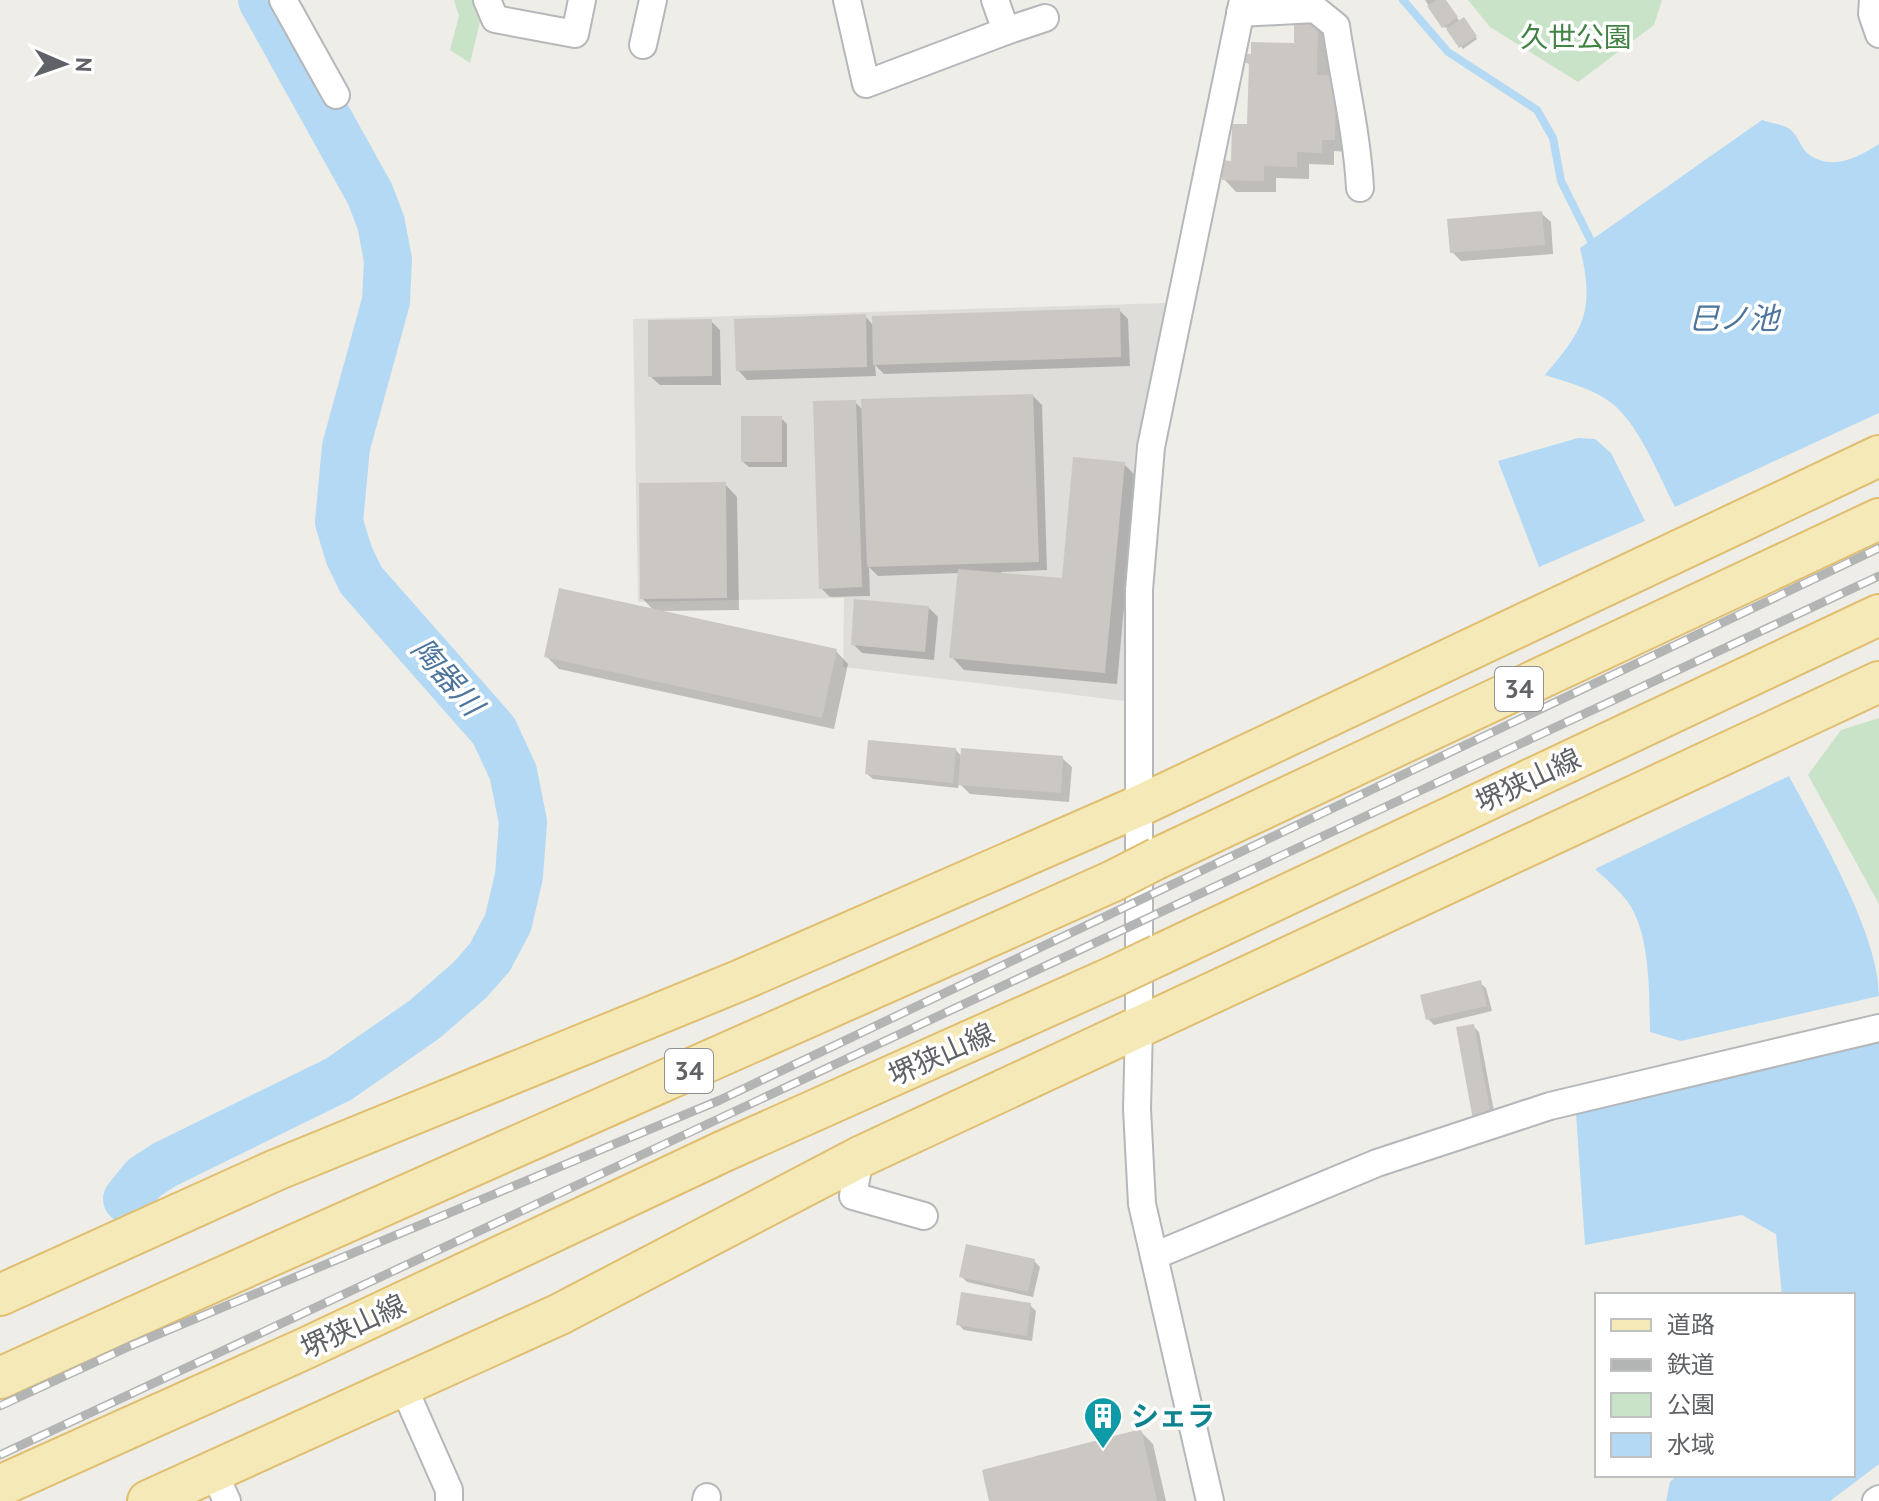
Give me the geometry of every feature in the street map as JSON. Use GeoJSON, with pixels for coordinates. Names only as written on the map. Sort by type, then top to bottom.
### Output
{"type":"FeatureCollection","features":[{"type":"Feature","properties":{"kind":"main road"},"geometry":{"type":"LineString","coordinates":[[0,1295],[276,1170],[741,980],[1139,806],[1879,456]]}},
{"type":"Feature","properties":{"kind":"main road","name":"34"},"geometry":{"type":"LineString","coordinates":[[0,1378],[263,1257],[1113,881],[1879,519]]}},
{"type":"Feature","properties":{"kind":"main road","name":"堺狭山線"},"geometry":{"type":"LineString","coordinates":[[0,1486],[304,1349],[724,1151],[1115,976],[1879,615]]}},
{"type":"Feature","properties":{"kind":"main road"},"geometry":{"type":"LineString","coordinates":[[148,1501],[220,1486],[403,1386],[560,1314],[860,1157],[1879,682]]}},
{"type":"Feature","properties":{"kind":"street"},"geometry":{"type":"LineString","coordinates":[[283,0],[336,95]]}},
{"type":"Feature","properties":{"kind":"street"},"geometry":{"type":"LineString","coordinates":[[487,0],[495,19],[575,34],[582,0]]}},
{"type":"Feature","properties":{"kind":"street"},"geometry":{"type":"LineString","coordinates":[[643,45],[653,0]]}},
{"type":"Feature","properties":{"kind":"street"},"geometry":{"type":"LineString","coordinates":[[847,0],[866,84],[1045,18]]}},
{"type":"Feature","properties":{"kind":"street"},"geometry":{"type":"LineString","coordinates":[[995,0],[1006,31]]}},
{"type":"Feature","properties":{"kind":"street"},"geometry":{"type":"LineString","coordinates":[[1873,0],[1872,14],[1879,34]]}},
{"type":"Feature","properties":{"kind":"street"},"geometry":{"type":"LineString","coordinates":[[1210,1501],[1142,1204],[1137,1109],[1139,590],[1151,447],[1241,7],[1315,9],[1336,26],[1351,129],[1358,148],[1360,188]]}},
{"type":"Feature","properties":{"kind":"street"},"geometry":{"type":"LineString","coordinates":[[1154,1256],[1377,1163],[1550,1106],[1879,1028]]}},
{"type":"Feature","properties":{"kind":"street"},"geometry":{"type":"LineString","coordinates":[[860,1157],[853,1196],[924,1216]]}},
{"type":"Feature","properties":{"kind":"street"},"geometry":{"type":"LineString","coordinates":[[403,1386],[449,1490],[449,1501]]}},
{"type":"Feature","properties":{"kind":"shaded area"},"geometry":{"type":"Polygon","coordinates":[[[1168,303],[1135,454],[1125,701],[843,667],[844,598],[638,602],[633,319],[1168,303]]]}},
{"type":"Feature","properties":{"kind":"green space"},"geometry":{"type":"Polygon","coordinates":[[[454,0],[472,0],[480,22],[470,63],[450,50],[459,16],[454,0]]]}},
{"type":"Feature","properties":{"kind":"green space","name":"久世公園"},"geometry":{"type":"Polygon","coordinates":[[[1468,0],[1662,0],[1654,25],[1578,82],[1490,27],[1468,0]]]}},
{"type":"Feature","properties":{"kind":"green space"},"geometry":{"type":"Polygon","coordinates":[[[1879,718],[1879,904],[1808,775],[1841,730],[1879,718]]]}},
{"type":"Feature","properties":{"kind":"water","name":"巳ノ池"},"geometry":{"type":"Polygon","coordinates":[[[1762,120],[1789,129],[1807,153],[1825,162],[1853,158],[1879,144],[1879,413],[1675,507],[1648,453],[1623,414],[1598,395],[1545,375],[1578,331],[1583,317],[1586,287],[1580,248],[1762,120]]]}},
{"type":"Feature","properties":{"kind":"water"},"geometry":{"type":"Polygon","coordinates":[[[1578,438],[1595,439],[1611,453],[1645,521],[1539,567],[1498,461],[1578,438]]]}},
{"type":"Feature","properties":{"kind":"water"},"geometry":{"type":"Polygon","coordinates":[[[1789,776],[1831,854],[1858,914],[1869,943],[1879,996],[1681,1041],[1650,1032],[1649,982],[1641,929],[1627,901],[1595,869],[1789,776]]]}},
{"type":"Feature","properties":{"kind":"water"},"geometry":{"type":"Polygon","coordinates":[[[1879,1043],[1879,1464],[1830,1501],[1666,1501],[1670,1482],[1675,1477],[1855,1477],[1855,1293],[1782,1293],[1776,1234],[1742,1215],[1585,1245],[1576,1113],[1879,1043]]]}},
{"type":"Feature","properties":{"kind":"building"},"geometry":{"type":"Polygon","coordinates":[[[1436,0],[1446,0],[1458,17],[1442,28],[1427,6],[1436,0]]]}},
{"type":"Feature","properties":{"kind":"building"},"geometry":{"type":"Polygon","coordinates":[[[1464,17],[1477,36],[1459,48],[1446,29],[1464,17]]]}},
{"type":"Feature","properties":{"kind":"building"},"geometry":{"type":"Polygon","coordinates":[[[1294,22],[1318,23],[1317,75],[1336,76],[1335,140],[1322,140],[1322,153],[1297,152],[1297,167],[1264,166],[1264,181],[1222,180],[1222,160],[1231,161],[1232,124],[1247,124],[1249,63],[1244,63],[1244,54],[1251,54],[1251,42],[1294,43],[1294,22]]]}},
{"type":"Feature","properties":{"kind":"building"},"geometry":{"type":"Polygon","coordinates":[[[1542,211],[1545,245],[1450,253],[1447,219],[1542,211]]]}},
{"type":"Feature","properties":{"kind":"building"},"geometry":{"type":"Polygon","coordinates":[[[1120,308],[1121,357],[873,365],[872,316],[1120,308]]]}},
{"type":"Feature","properties":{"kind":"building"},"geometry":{"type":"Polygon","coordinates":[[[866,314],[867,367],[736,371],[734,319],[866,314]]]}},
{"type":"Feature","properties":{"kind":"building"},"geometry":{"type":"Polygon","coordinates":[[[712,319],[712,376],[648,377],[648,320],[712,319]]]}},
{"type":"Feature","properties":{"kind":"building"},"geometry":{"type":"Polygon","coordinates":[[[1033,394],[1039,562],[867,567],[861,399],[1033,394]]]}},
{"type":"Feature","properties":{"kind":"building"},"geometry":{"type":"Polygon","coordinates":[[[856,400],[862,587],[819,589],[813,401],[856,400]]]}},
{"type":"Feature","properties":{"kind":"building"},"geometry":{"type":"Polygon","coordinates":[[[741,416],[782,416],[782,462],[741,462],[741,416]]]}},
{"type":"Feature","properties":{"kind":"building"},"geometry":{"type":"Polygon","coordinates":[[[1073,457],[1125,462],[1105,673],[949,658],[958,569],[1062,578],[1073,457]]]}},
{"type":"Feature","properties":{"kind":"building"},"geometry":{"type":"Polygon","coordinates":[[[726,482],[727,598],[640,599],[639,483],[726,482]]]}},
{"type":"Feature","properties":{"kind":"building"},"geometry":{"type":"Polygon","coordinates":[[[559,588],[837,649],[822,718],[544,657],[559,588]]]}},
{"type":"Feature","properties":{"kind":"building"},"geometry":{"type":"Polygon","coordinates":[[[854,599],[929,606],[925,652],[851,645],[854,599]]]}},
{"type":"Feature","properties":{"kind":"building"},"geometry":{"type":"Polygon","coordinates":[[[868,740],[956,748],[953,783],[865,774],[868,740]]]}},
{"type":"Feature","properties":{"kind":"building"},"geometry":{"type":"Polygon","coordinates":[[[961,748],[1063,756],[1061,793],[958,785],[961,748]]]}},
{"type":"Feature","properties":{"kind":"building"},"geometry":{"type":"Polygon","coordinates":[[[1481,980],[1487,1006],[1426,1020],[1420,995],[1481,980]]]}},
{"type":"Feature","properties":{"kind":"building"},"geometry":{"type":"Polygon","coordinates":[[[1474,1024],[1491,1116],[1473,1120],[1456,1027],[1474,1024]]]}},
{"type":"Feature","properties":{"kind":"building"},"geometry":{"type":"Polygon","coordinates":[[[966,1244],[1035,1259],[1028,1292],[959,1277],[966,1244]]]}},
{"type":"Feature","properties":{"kind":"building"},"geometry":{"type":"Polygon","coordinates":[[[961,1292],[1031,1303],[1027,1336],[956,1325],[961,1292]]]}},
{"type":"Feature","properties":{"kind":"building","name":"シェラ"},"geometry":{"type":"Polygon","coordinates":[[[1141,1429],[1157,1501],[989,1501],[982,1470],[1141,1429]]]}},
{"type":"Feature","properties":{"kind":"waterway","name":"陶器川"},"geometry":{"type":"LineString","coordinates":[[127,1199],[144,1178],[164,1165],[339,1079],[425,1019],[470,980],[490,957],[508,923],[519,876],[523,822],[513,772],[494,731],[361,580],[339,522],[346,447],[386,301],[388,260],[381,223],[370,194],[262,0]]}},
{"type":"Feature","properties":{"kind":"waterway"},"geometry":{"type":"LineString","coordinates":[[1403,0],[1448,52],[1537,110],[1553,138],[1561,181],[1591,241]]}},
{"type":"Feature","properties":{"kind":"railway"},"geometry":{"type":"LineString","coordinates":[[0,1406],[130,1346],[720,1100],[1879,548]]}},
{"type":"Feature","properties":{"kind":"railway"},"geometry":{"type":"LineString","coordinates":[[0,1455],[1879,576]]}},
{"type":"Feature","properties":{"kind":"place","name":"シェラ"},"geometry":{"type":"Point","coordinates":[1103,1450]}}]}
